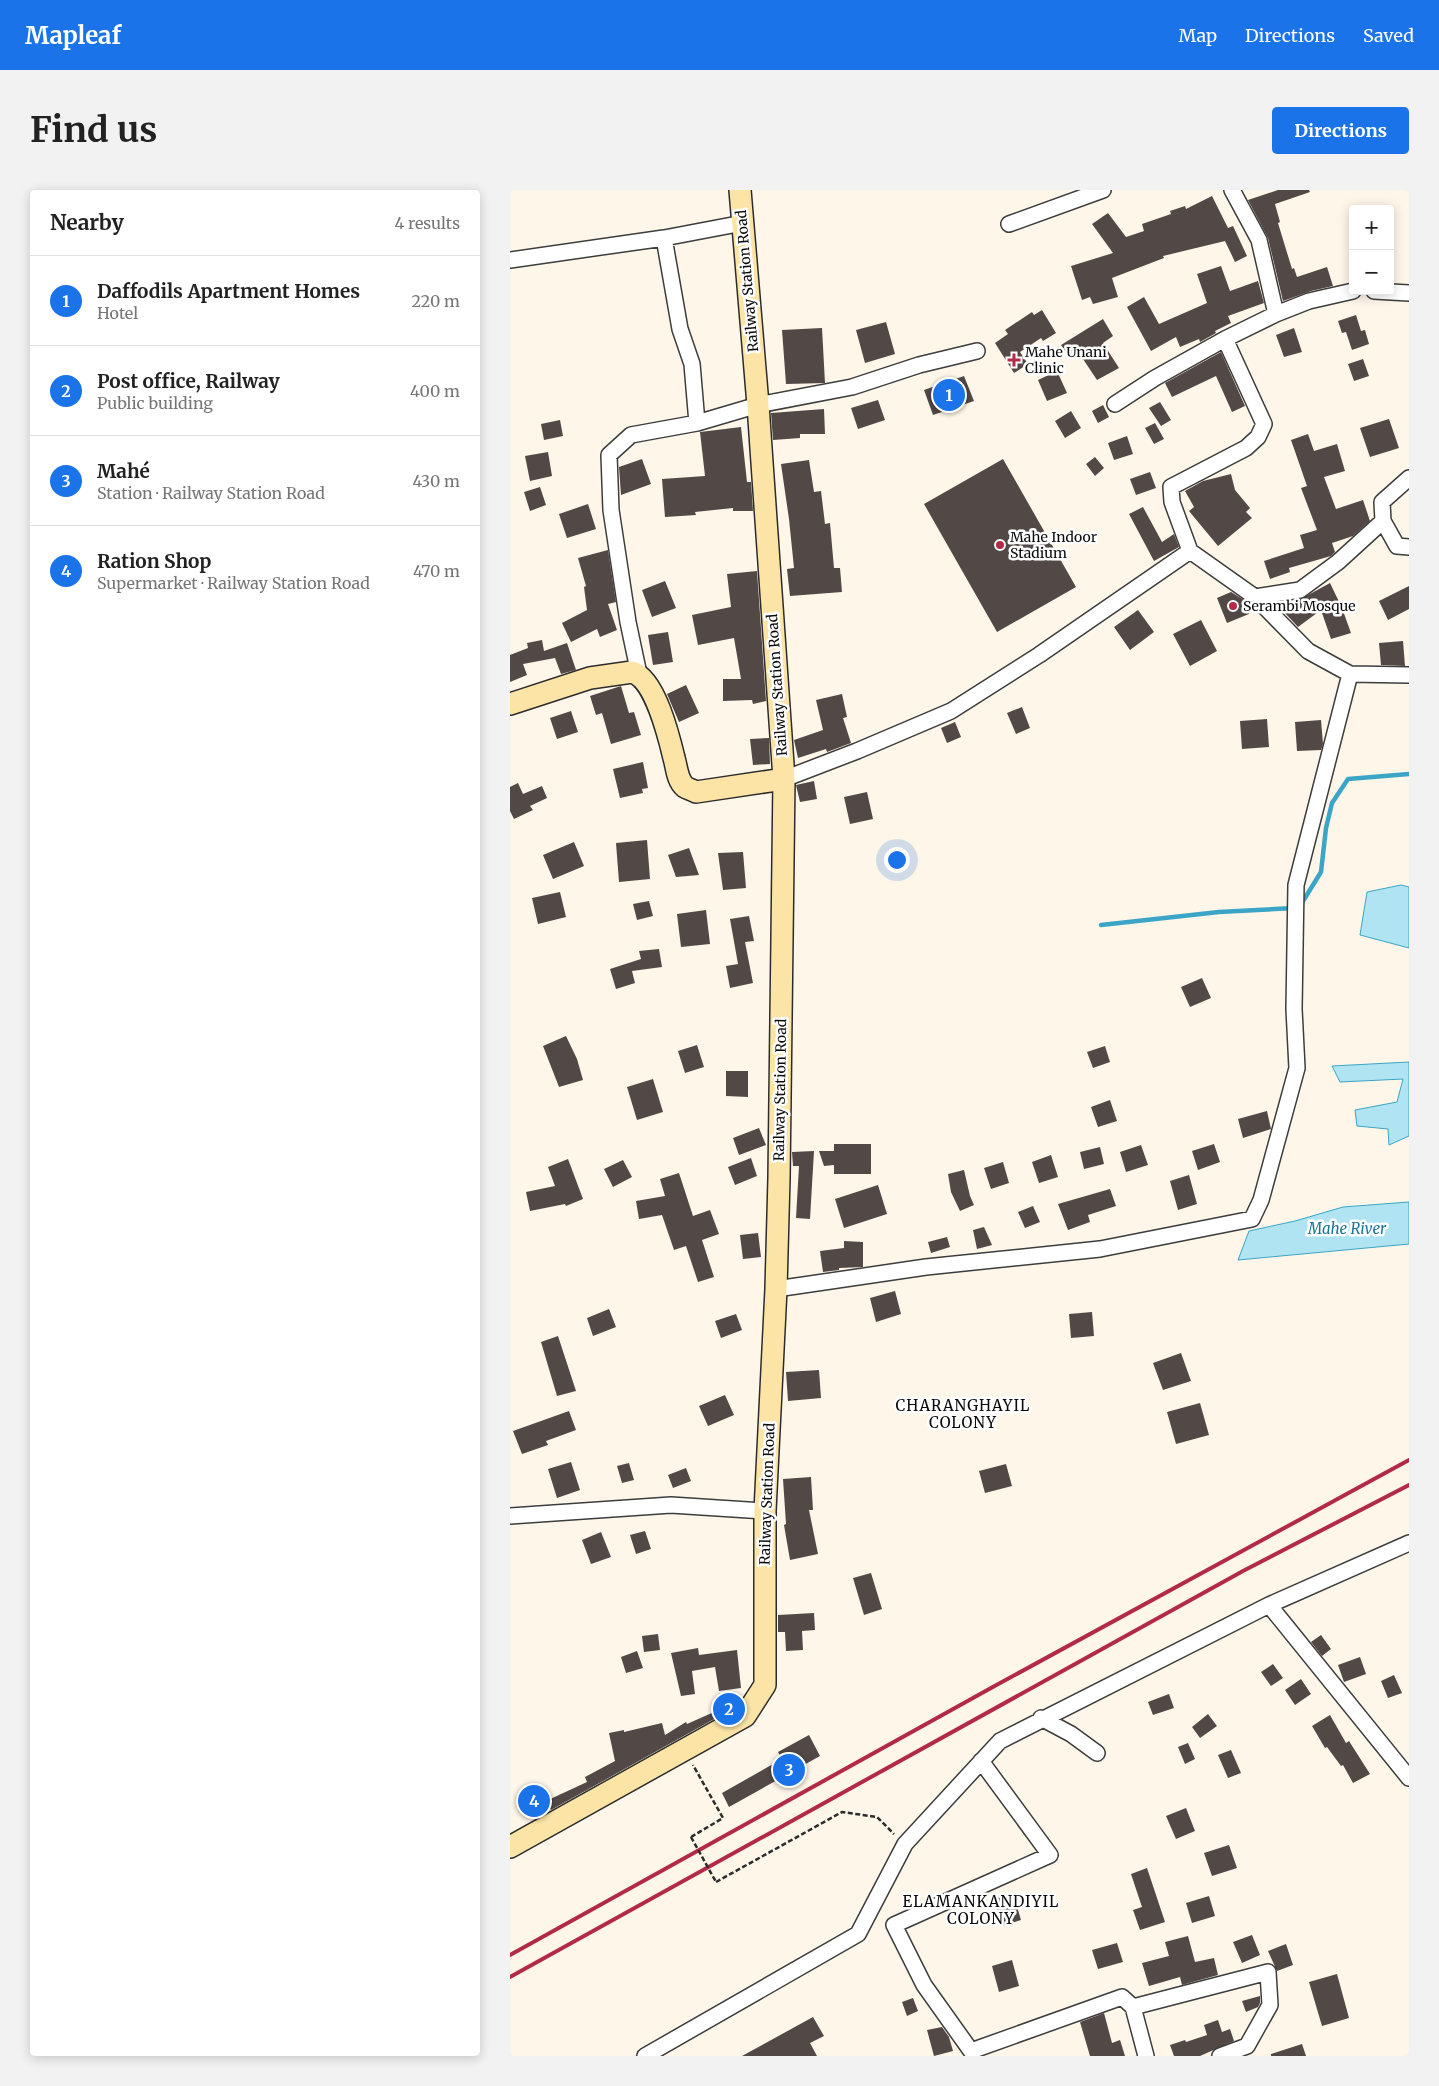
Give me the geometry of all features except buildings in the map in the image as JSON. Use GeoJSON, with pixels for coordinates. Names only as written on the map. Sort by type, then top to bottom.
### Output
{"type":"FeatureCollection","features":[{"type":"Feature","properties":{"kind":"street","name":"Railway Station Road"},"geometry":{"type":"LineString","coordinates":[[510,1846],[745,1716],[765,1684],[765,1511],[776,1289],[784,778],[758,405],[740,190]]}},
{"type":"Feature","properties":{"kind":"street"},"geometry":{"type":"LineString","coordinates":[[1009,224],[1103,190]]}},
{"type":"Feature","properties":{"kind":"street"},"geometry":{"type":"LineString","coordinates":[[1232,190],[1259,240],[1276,314]]}},
{"type":"Feature","properties":{"kind":"street"},"geometry":{"type":"LineString","coordinates":[[510,260],[664,238],[742,223]]}},
{"type":"Feature","properties":{"kind":"street"},"geometry":{"type":"LineString","coordinates":[[664,238],[680,329],[692,364],[697,423]]}},
{"type":"Feature","properties":{"kind":"street"},"geometry":{"type":"LineString","coordinates":[[1115,404],[1156,378],[1225,339],[1276,314],[1309,301],[1349,292]]}},
{"type":"Feature","properties":{"kind":"street"},"geometry":{"type":"LineString","coordinates":[[1394,292],[1409,293]]}},
{"type":"Feature","properties":{"kind":"street"},"geometry":{"type":"LineString","coordinates":[[1225,339],[1264,424],[1258,437],[1246,448],[1171,487],[1172,502],[1190,551],[1255,597],[1308,651],[1350,674],[1409,675]]}},
{"type":"Feature","properties":{"kind":"street"},"geometry":{"type":"LineString","coordinates":[[977,351],[919,365],[852,387],[758,405],[697,423],[631,435],[609,455],[611,510],[628,622],[639,674],[653,695],[666,730],[679,778],[686,788],[696,792],[784,778],[857,751],[952,711],[1039,655],[1190,551]]}},
{"type":"Feature","properties":{"kind":"street"},"geometry":{"type":"LineString","coordinates":[[1409,478],[1382,502],[1383,521],[1397,546],[1409,547]]}},
{"type":"Feature","properties":{"kind":"street"},"geometry":{"type":"LineString","coordinates":[[1255,597],[1300,590],[1338,562],[1383,521]]}},
{"type":"Feature","properties":{"kind":"street"},"geometry":{"type":"LineString","coordinates":[[510,704],[590,678],[621,672],[639,674]]}},
{"type":"Feature","properties":{"kind":"street"},"geometry":{"type":"LineString","coordinates":[[776,1289],[926,1267],[1100,1249],[1252,1219],[1261,1200],[1297,1068],[1294,1009],[1296,885],[1350,674]]}},
{"type":"Feature","properties":{"kind":"street"},"geometry":{"type":"LineString","coordinates":[[510,1516],[671,1505],[765,1511]]}},
{"type":"Feature","properties":{"kind":"street"},"geometry":{"type":"LineString","coordinates":[[645,2056],[858,1934],[905,1844],[1000,1740],[1269,1605],[1409,1543]]}},
{"type":"Feature","properties":{"kind":"street"},"geometry":{"type":"LineString","coordinates":[[1269,1605],[1409,1778]]}},
{"type":"Feature","properties":{"kind":"street"},"geometry":{"type":"LineString","coordinates":[[1041,1718],[1071,1734],[1097,1753]]}},
{"type":"Feature","properties":{"kind":"street"},"geometry":{"type":"LineString","coordinates":[[981,1761],[1050,1855],[894,1925],[924,1985],[966,2053],[1122,1997],[1133,2007],[1146,2056]]}},
{"type":"Feature","properties":{"kind":"street"},"geometry":{"type":"LineString","coordinates":[[1133,2007],[1268,1972],[1270,2005],[1247,2046],[1220,2056]]}},
{"type":"Feature","properties":{"kind":"path"},"geometry":{"type":"LineString","coordinates":[[684,1750],[723,1818],[691,1837],[716,1882],[842,1812],[877,1817],[905,1844]]}},
{"type":"Feature","properties":{"kind":"water"},"geometry":{"type":"Polygon","coordinates":[[[1401,885],[1409,887],[1409,948],[1360,935],[1367,892],[1401,885]]]}},
{"type":"Feature","properties":{"kind":"water"},"geometry":{"type":"Polygon","coordinates":[[[1409,1062],[1409,1136],[1389,1145],[1388,1129],[1357,1126],[1355,1110],[1397,1102],[1403,1079],[1340,1082],[1332,1066],[1409,1062]]]}},
{"type":"Feature","properties":{"kind":"water","name":"Mahe River"},"geometry":{"type":"Polygon","coordinates":[[[1409,1202],[1409,1244],[1238,1260],[1249,1231],[1295,1221],[1343,1207],[1409,1202]]]}},
{"type":"Feature","properties":{"kind":"waterway"},"geometry":{"type":"LineString","coordinates":[[1300,906],[1321,872],[1326,828],[1332,803],[1348,779],[1409,774]]}},
{"type":"Feature","properties":{"kind":"waterway"},"geometry":{"type":"LineString","coordinates":[[1101,925],[1219,912],[1294,908]]}},
{"type":"Feature","properties":{"kind":"railway"},"geometry":{"type":"LineString","coordinates":[[510,1955],[991,1688],[1409,1460]]}},
{"type":"Feature","properties":{"kind":"railway"},"geometry":{"type":"LineString","coordinates":[[510,1977],[1243,1571],[1409,1485]]}},
{"type":"Feature","properties":{"kind":"place","name":"Mahe Unani Clinic"},"geometry":{"type":"Point","coordinates":[1014,360]}},
{"type":"Feature","properties":{"kind":"place","name":"Daffodils Apartment Homes"},"geometry":{"type":"Point","coordinates":[949,395]}},
{"type":"Feature","properties":{"kind":"place","name":"Mahe Indoor Stadium"},"geometry":{"type":"Point","coordinates":[1000,545]}},
{"type":"Feature","properties":{"kind":"place","name":"Serambi Mosque"},"geometry":{"type":"Point","coordinates":[1233,606]}},
{"type":"Feature","properties":{"kind":"place","name":"Post office, Railway"},"geometry":{"type":"Point","coordinates":[729,1709]}},
{"type":"Feature","properties":{"kind":"place","name":"Mahé"},"geometry":{"type":"Point","coordinates":[789,1770]}},
{"type":"Feature","properties":{"kind":"place","name":"Ration Shop"},"geometry":{"type":"Point","coordinates":[534,1801]}},
{"type":"Feature","properties":{"kind":"district","name":"CHARANGHAYIL COLONY"},"geometry":{"type":"Point","coordinates":[963,1414]}},
{"type":"Feature","properties":{"kind":"district","name":"ELAMANKANDIYIL COLONY"},"geometry":{"type":"Point","coordinates":[981,1910]}}]}
